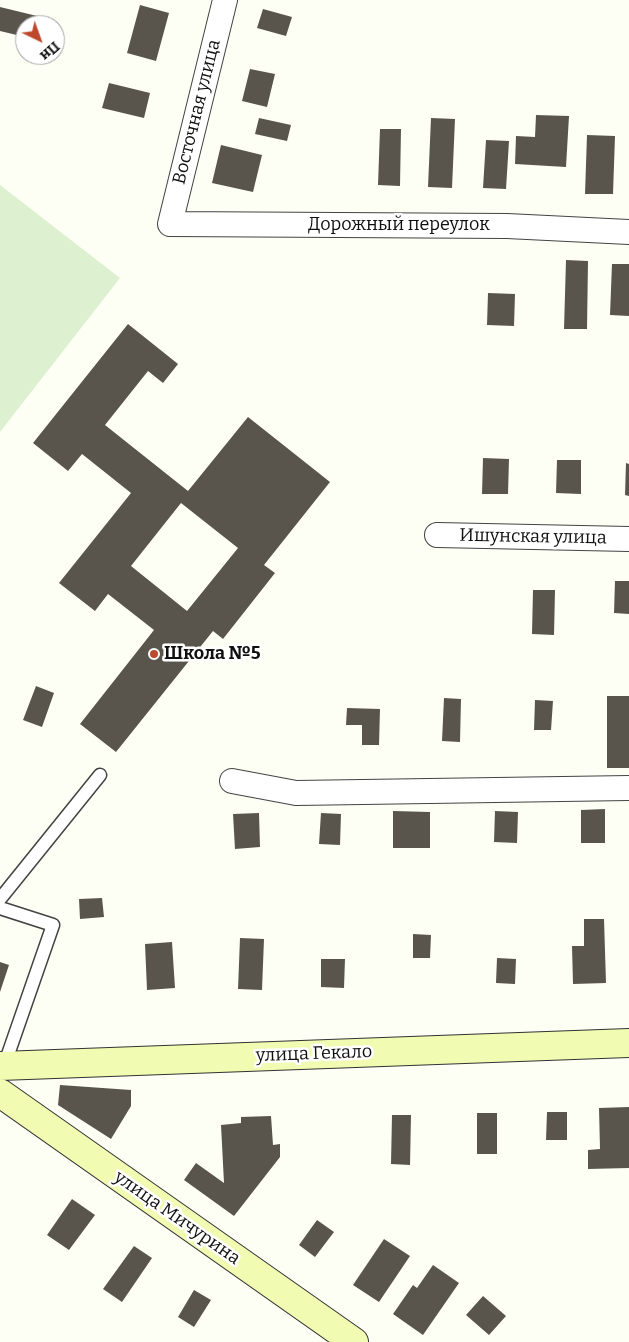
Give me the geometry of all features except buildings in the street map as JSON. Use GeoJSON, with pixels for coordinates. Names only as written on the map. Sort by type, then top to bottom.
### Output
{"type":"FeatureCollection","features":[{"type":"Feature","properties":{"kind":"main road","name":"улица Гекало"},"geometry":{"type":"LineString","coordinates":[[2,1066],[629,1043]]}},
{"type":"Feature","properties":{"kind":"main road","name":"улица Мичурина"},"geometry":{"type":"LineString","coordinates":[[0,1093],[354,1342]]}},
{"type":"Feature","properties":{"kind":"street","name":"Восточная улица"},"geometry":{"type":"LineString","coordinates":[[170,224],[225,0]]}},
{"type":"Feature","properties":{"kind":"street","name":"Дорожный переулок"},"geometry":{"type":"LineString","coordinates":[[170,224],[507,226],[629,232]]}},
{"type":"Feature","properties":{"kind":"street","name":"Ишунская улица"},"geometry":{"type":"LineString","coordinates":[[437,535],[629,539]]}},
{"type":"Feature","properties":{"kind":"street"},"geometry":{"type":"LineString","coordinates":[[232,781],[296,792],[629,788]]}},
{"type":"Feature","properties":{"kind":"lane"},"geometry":{"type":"LineString","coordinates":[[0,899],[100,775]]}},
{"type":"Feature","properties":{"kind":"lane"},"geometry":{"type":"LineString","coordinates":[[0,908],[53,925],[2,1066]]}},
{"type":"Feature","properties":{"kind":"green space"},"geometry":{"type":"Polygon","coordinates":[[[0,185],[120,278],[0,432],[0,185]]]}},
{"type":"Feature","properties":{"kind":"place","name":"Школа №5"},"geometry":{"type":"Point","coordinates":[154,654]}}]}
